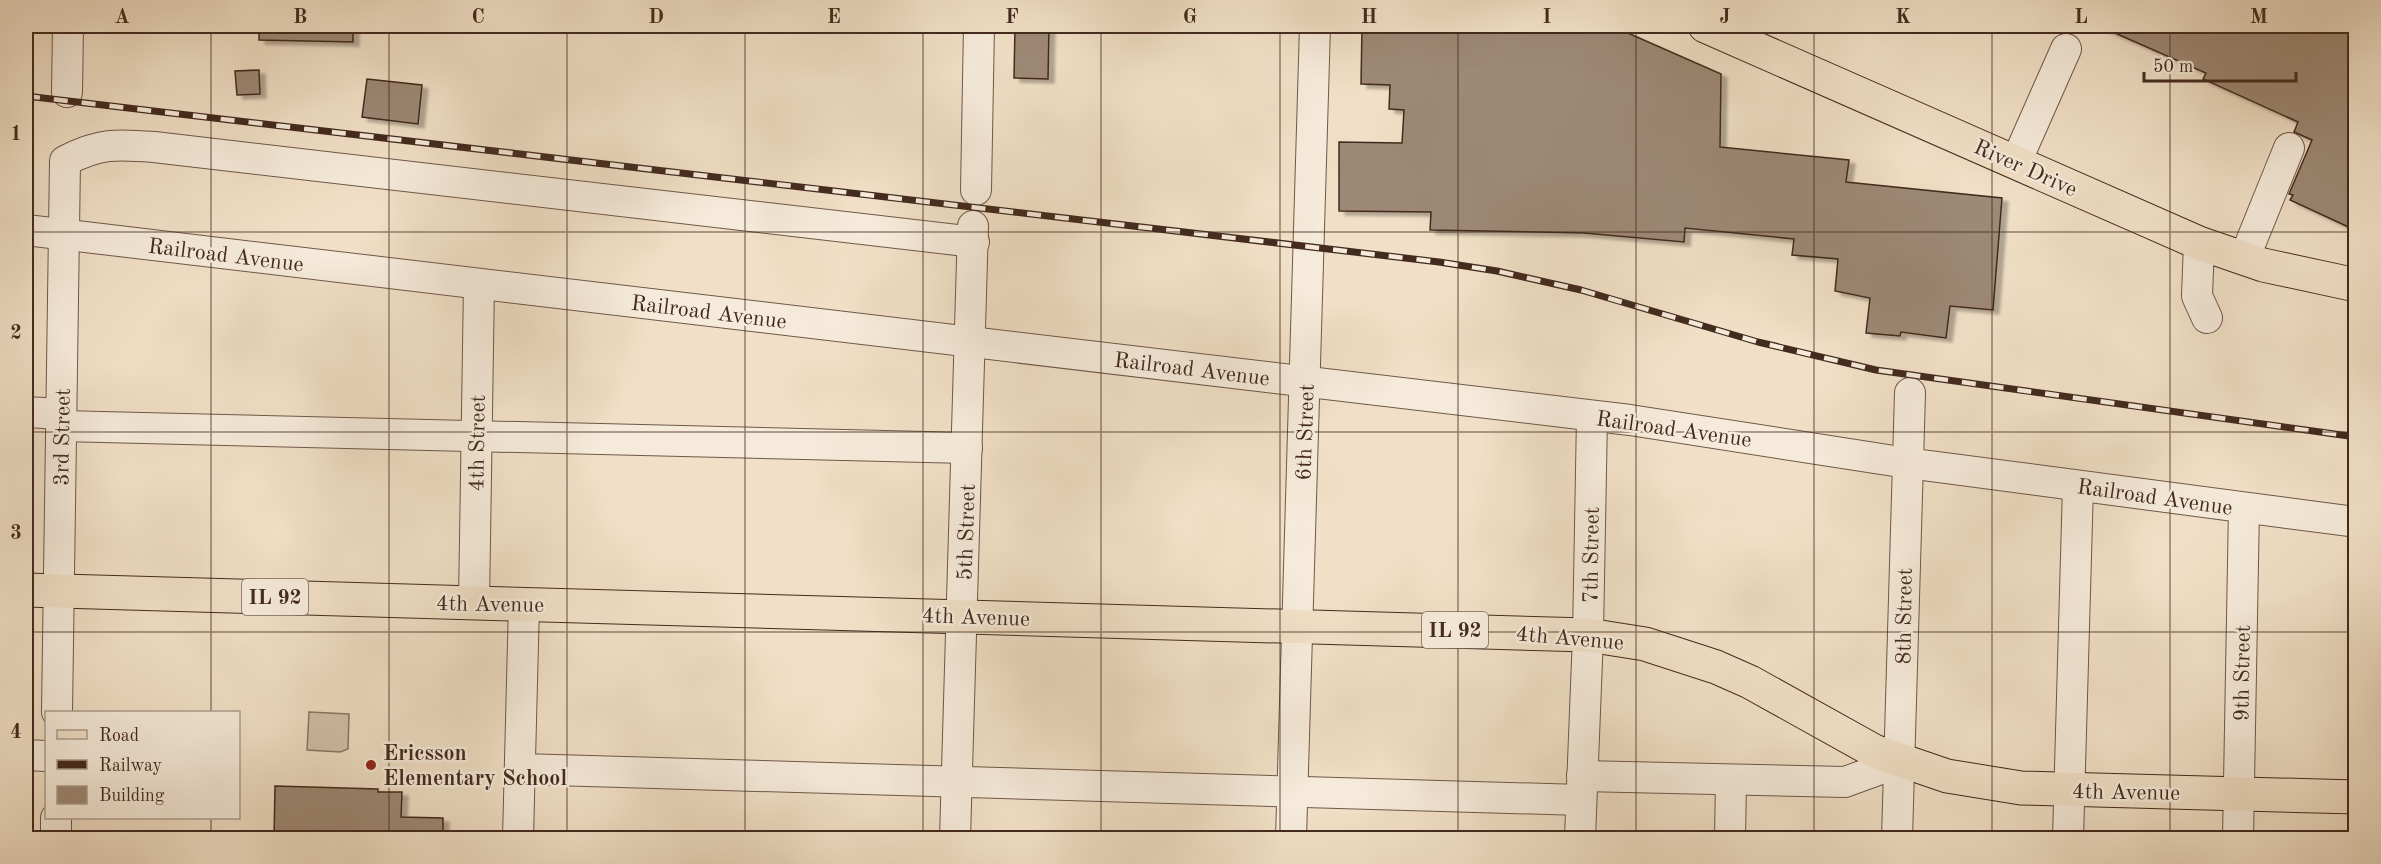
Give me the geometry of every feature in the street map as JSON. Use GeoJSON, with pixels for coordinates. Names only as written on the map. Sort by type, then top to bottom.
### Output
{"type":"FeatureCollection","features":[{"type":"Feature","properties":{"kind":"main road","name":"River Drive"},"geometry":{"type":"LineString","coordinates":[[1705,26],[2199,243],[2244,259],[2355,285]]}},
{"type":"Feature","properties":{"kind":"main road","name":"4th Avenue"},"geometry":{"type":"LineString","coordinates":[[26,590],[1588,635],[1644,644],[1716,667],[1775,696],[1845,737],[1900,762],[1983,783],[2069,789],[2355,797]]}},
{"type":"Feature","properties":{"kind":"street"},"geometry":{"type":"LineString","coordinates":[[67,92],[68,26]]}},
{"type":"Feature","properties":{"kind":"street"},"geometry":{"type":"LineString","coordinates":[[976,190],[979,26]]}},
{"type":"Feature","properties":{"kind":"street","name":"6th Street"},"geometry":{"type":"LineString","coordinates":[[1291,838],[1315,26]]}},
{"type":"Feature","properties":{"kind":"street"},"geometry":{"type":"LineString","coordinates":[[2016,162],[2066,49]]}},
{"type":"Feature","properties":{"kind":"street","name":"5th Street"},"geometry":{"type":"LineString","coordinates":[[65,161],[89,149],[111,144],[154,147],[973,234],[956,838]]}},
{"type":"Feature","properties":{"kind":"street"},"geometry":{"type":"LineString","coordinates":[[2244,259],[2289,148]]}},
{"type":"Feature","properties":{"kind":"street","name":"3rd Street"},"geometry":{"type":"LineString","coordinates":[[57,711],[65,161]]}},
{"type":"Feature","properties":{"kind":"street","name":"Railroad Avenue"},"geometry":{"type":"LineString","coordinates":[[26,230],[1592,416],[1907,463],[2355,522]]}},
{"type":"Feature","properties":{"kind":"street"},"geometry":{"type":"LineString","coordinates":[[2199,243],[2197,296],[2207,318]]}},
{"type":"Feature","properties":{"kind":"street","name":"4th Street"},"geometry":{"type":"LineString","coordinates":[[474,603],[479,284]]}},
{"type":"Feature","properties":{"kind":"street","name":"8th Street"},"geometry":{"type":"LineString","coordinates":[[1897,838],[1910,393]]}},
{"type":"Feature","properties":{"kind":"street"},"geometry":{"type":"LineString","coordinates":[[26,412],[61,420],[476,435],[967,448]]}},
{"type":"Feature","properties":{"kind":"street","name":"7th Street"},"geometry":{"type":"LineString","coordinates":[[1580,838],[1588,635],[1592,416]]}},
{"type":"Feature","properties":{"kind":"street"},"geometry":{"type":"LineString","coordinates":[[2068,838],[2078,486]]}},
{"type":"Feature","properties":{"kind":"street","name":"9th Street"},"geometry":{"type":"LineString","coordinates":[[2238,838],[2244,508]]}},
{"type":"Feature","properties":{"kind":"street"},"geometry":{"type":"LineString","coordinates":[[518,838],[524,604]]}},
{"type":"Feature","properties":{"kind":"street"},"geometry":{"type":"LineString","coordinates":[[26,755],[45,756]]}},
{"type":"Feature","properties":{"kind":"street"},"geometry":{"type":"LineString","coordinates":[[520,769],[1292,792],[1582,788],[1731,780],[1845,782],[1900,762]]}},
{"type":"Feature","properties":{"kind":"street"},"geometry":{"type":"LineString","coordinates":[[1730,838],[1731,780]]}},
{"type":"Feature","properties":{"kind":"street"},"geometry":{"type":"LineString","coordinates":[[56,819],[56,838]]}},
{"type":"Feature","properties":{"kind":"shaded area"},"geometry":{"type":"Polygon","coordinates":[[[309,712],[349,714],[348,749],[340,752],[307,750],[309,712]]]}},
{"type":"Feature","properties":{"kind":"building"},"geometry":{"type":"Polygon","coordinates":[[[259,26],[353,26],[353,42],[259,40],[259,26]]]}},
{"type":"Feature","properties":{"kind":"building"},"geometry":{"type":"Polygon","coordinates":[[[1015,26],[1049,26],[1048,79],[1014,78],[1015,26]]]}},
{"type":"Feature","properties":{"kind":"building"},"geometry":{"type":"Polygon","coordinates":[[[1362,26],[1612,26],[1721,74],[1720,147],[1849,160],[1846,182],[2002,198],[1993,310],[1950,306],[1946,338],[1901,332],[1900,336],[1866,333],[1870,298],[1835,291],[1838,259],[1792,255],[1794,239],[1685,228],[1684,242],[1584,233],[1430,230],[1431,212],[1339,211],[1339,142],[1402,143],[1404,110],[1389,109],[1390,85],[1361,84],[1362,26]]]}},
{"type":"Feature","properties":{"kind":"building"},"geometry":{"type":"Polygon","coordinates":[[[2099,26],[2355,26],[2355,230],[2290,200],[2293,195],[2289,194],[2312,140],[2294,132],[2298,122],[2203,79],[2206,73],[2099,26]]]}},
{"type":"Feature","properties":{"kind":"building"},"geometry":{"type":"Polygon","coordinates":[[[259,70],[260,94],[237,95],[235,71],[259,70]]]}},
{"type":"Feature","properties":{"kind":"building"},"geometry":{"type":"Polygon","coordinates":[[[367,79],[422,85],[418,124],[362,117],[367,79]]]}},
{"type":"Feature","properties":{"kind":"building"},"geometry":{"type":"Polygon","coordinates":[[[275,786],[378,789],[378,792],[402,792],[401,817],[443,818],[443,838],[274,838],[275,786]]]}},
{"type":"Feature","properties":{"kind":"railway"},"geometry":{"type":"LineString","coordinates":[[26,96],[1439,262],[1497,271],[1581,290],[1758,342],[1876,370],[2356,437]]}},
{"type":"Feature","properties":{"kind":"place","name":"Ericsson Elementary School"},"geometry":{"type":"Point","coordinates":[371,765]}}]}
